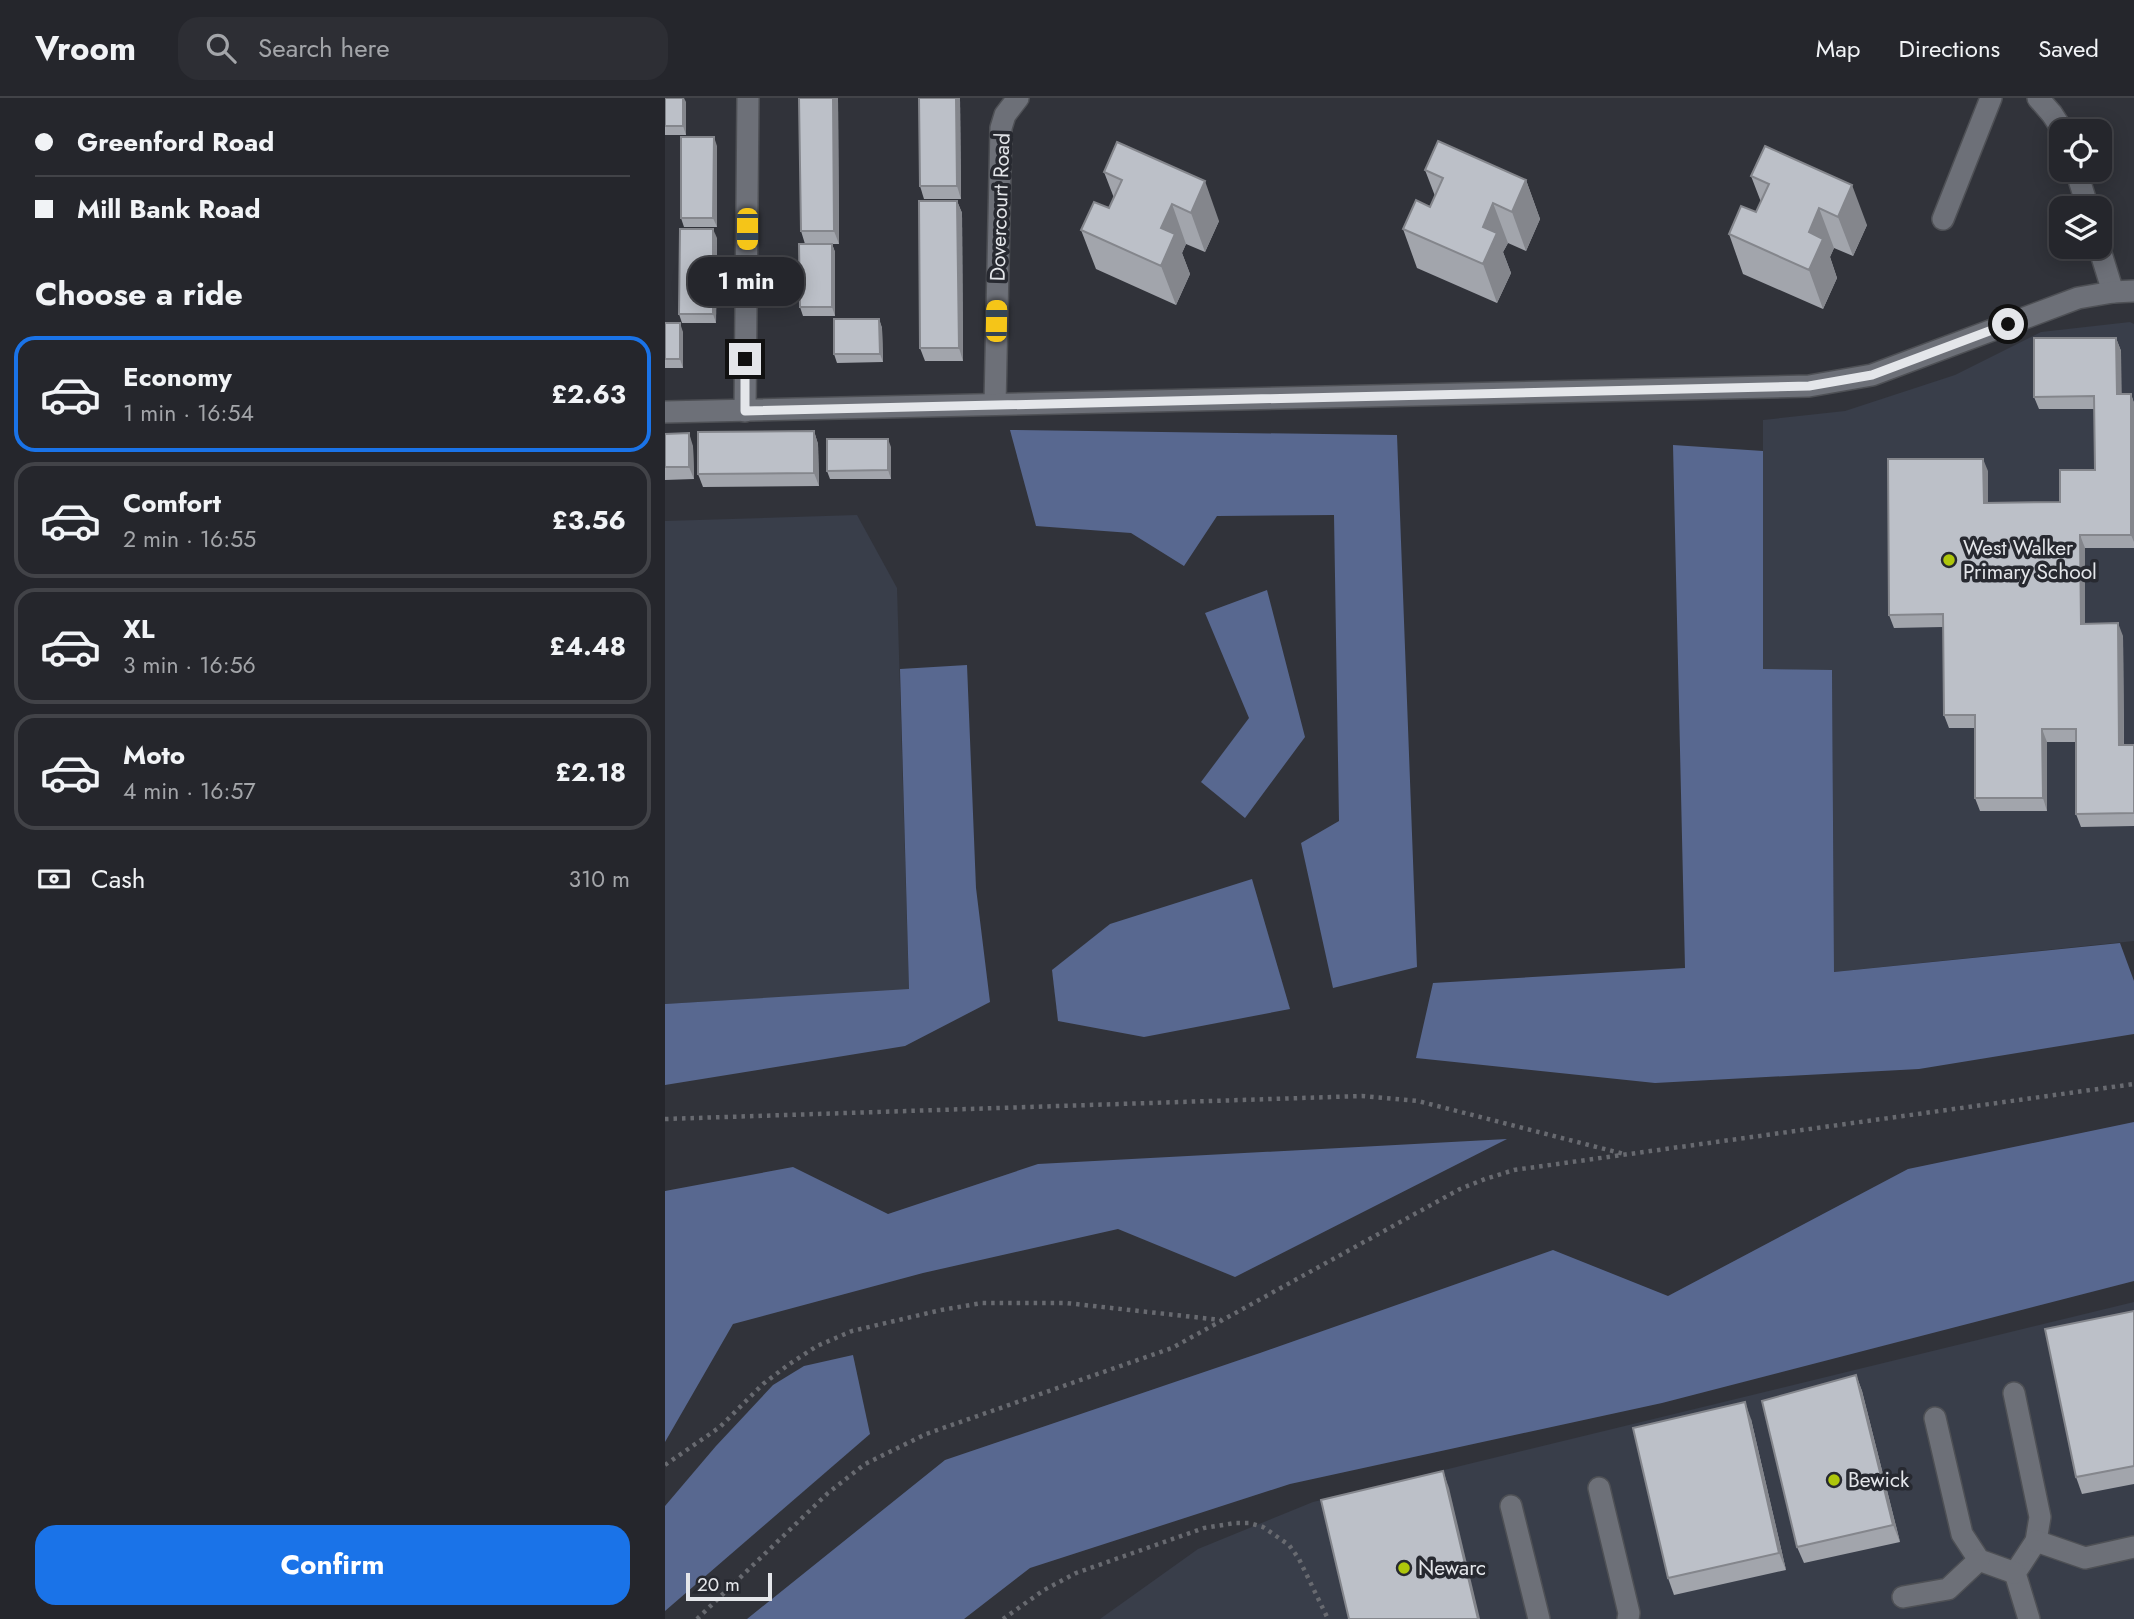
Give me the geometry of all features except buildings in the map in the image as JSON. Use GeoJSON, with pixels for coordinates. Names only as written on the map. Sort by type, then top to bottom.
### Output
{"type":"FeatureCollection","features":[{"type":"Feature","properties":{"kind":"street"},"geometry":{"type":"LineString","coordinates":[[745,411],[748,98]]}},
{"type":"Feature","properties":{"kind":"street","name":"Dovercourt Road"},"geometry":{"type":"LineString","coordinates":[[995,404],[1001,128],[1005,115],[1018,98]]}},
{"type":"Feature","properties":{"kind":"street"},"geometry":{"type":"LineString","coordinates":[[1943,219],[1991,98]]}},
{"type":"Feature","properties":{"kind":"street"},"geometry":{"type":"LineString","coordinates":[[2038,98],[2055,119]]}},
{"type":"Feature","properties":{"kind":"street"},"geometry":{"type":"LineString","coordinates":[[665,412],[1809,386],[1872,375],[2078,298],[2123,292],[2105,259]]}},
{"type":"Feature","properties":{"kind":"street"},"geometry":{"type":"LineString","coordinates":[[2014,1393],[2040,1517],[2036,1541],[2015,1573]]}},
{"type":"Feature","properties":{"kind":"street"},"geometry":{"type":"LineString","coordinates":[[1935,1418],[1962,1534],[1979,1560],[2015,1573]]}},
{"type":"Feature","properties":{"kind":"street"},"geometry":{"type":"LineString","coordinates":[[1598,1488],[1628,1619]]}},
{"type":"Feature","properties":{"kind":"street"},"geometry":{"type":"LineString","coordinates":[[1511,1506],[1539,1619]]}},
{"type":"Feature","properties":{"kind":"street"},"geometry":{"type":"LineString","coordinates":[[2036,1541],[2085,1558],[2134,1546]]}},
{"type":"Feature","properties":{"kind":"street"},"geometry":{"type":"LineString","coordinates":[[1903,1597],[1948,1590],[1979,1560]]}},
{"type":"Feature","properties":{"kind":"street"},"geometry":{"type":"LineString","coordinates":[[2015,1573],[2029,1619]]}},
{"type":"Feature","properties":{"kind":"path"},"geometry":{"type":"LineString","coordinates":[[697,1619],[828,1493],[865,1464],[926,1434],[1172,1348],[1460,1189],[1485,1178],[1514,1170],[2134,1084]]}},
{"type":"Feature","properties":{"kind":"path"},"geometry":{"type":"LineString","coordinates":[[665,1119],[1362,1096],[1417,1101],[1628,1155]]}},
{"type":"Feature","properties":{"kind":"path"},"geometry":{"type":"LineString","coordinates":[[665,1465],[720,1427],[763,1384],[788,1365],[817,1346],[852,1331],[982,1303],[1066,1303],[1222,1320]]}},
{"type":"Feature","properties":{"kind":"path"},"geometry":{"type":"LineString","coordinates":[[1003,1619],[1044,1590],[1076,1573],[1204,1528],[1249,1523],[1263,1528],[1289,1545],[1299,1559],[1328,1619]]}},
{"type":"Feature","properties":{"kind":"shaded area","name":"West Walker Primary School"},"geometry":{"type":"Polygon","coordinates":[[[2130,322],[2134,324],[2134,941],[1834,972],[1832,671],[1763,669],[1763,420],[1845,411],[1955,375],[2041,332],[2130,322]]]}},
{"type":"Feature","properties":{"kind":"shaded area"},"geometry":{"type":"Polygon","coordinates":[[[1010,430],[1397,435],[1417,967],[1333,988],[1301,843],[1339,821],[1334,515],[1217,516],[1184,566],[1131,533],[1036,526],[1010,430]]]}},
{"type":"Feature","properties":{"kind":"shaded area"},"geometry":{"type":"Polygon","coordinates":[[[1673,445],[1763,451],[1763,669],[1832,670],[1834,972],[2120,943],[2134,981],[2134,1034],[1919,1069],[1655,1083],[1416,1058],[1433,983],[1685,968],[1673,445]]]}},
{"type":"Feature","properties":{"kind":"shaded area"},"geometry":{"type":"Polygon","coordinates":[[[857,515],[897,588],[909,990],[665,1004],[665,521],[857,515]]]}},
{"type":"Feature","properties":{"kind":"shaded area"},"geometry":{"type":"Polygon","coordinates":[[[1267,590],[1305,737],[1245,818],[1201,782],[1249,718],[1205,613],[1267,590]]]}},
{"type":"Feature","properties":{"kind":"shaded area"},"geometry":{"type":"Polygon","coordinates":[[[967,665],[976,888],[990,1002],[905,1046],[665,1085],[665,1004],[909,989],[900,669],[967,665]]]}},
{"type":"Feature","properties":{"kind":"shaded area"},"geometry":{"type":"Polygon","coordinates":[[[1252,879],[1290,1009],[1144,1037],[1058,1021],[1052,970],[1110,924],[1252,879]]]}},
{"type":"Feature","properties":{"kind":"shaded area"},"geometry":{"type":"Polygon","coordinates":[[[2134,1122],[2134,1281],[1662,1403],[1290,1484],[1030,1568],[964,1619],[747,1619],[945,1460],[1553,1250],[1668,1296],[1908,1169],[2134,1122]]]}},
{"type":"Feature","properties":{"kind":"shaded area"},"geometry":{"type":"Polygon","coordinates":[[[1507,1139],[1235,1277],[1118,1229],[923,1273],[733,1324],[665,1442],[665,1191],[793,1167],[888,1214],[1038,1164],[1507,1139]]]}},
{"type":"Feature","properties":{"kind":"shaded area"},"geometry":{"type":"Polygon","coordinates":[[[2134,1302],[2134,1619],[1100,1619],[1198,1549],[1313,1502],[2134,1302]]]}},
{"type":"Feature","properties":{"kind":"shaded area"},"geometry":{"type":"Polygon","coordinates":[[[853,1355],[870,1434],[665,1611],[665,1506],[773,1385],[804,1366],[853,1355]]]}},
{"type":"Feature","properties":{"kind":"place","name":"West Walker Primary School"},"geometry":{"type":"Point","coordinates":[1949,560]}},
{"type":"Feature","properties":{"kind":"place","name":"Bewick"},"geometry":{"type":"Point","coordinates":[1834,1480]}},
{"type":"Feature","properties":{"kind":"place","name":"Newarc"},"geometry":{"type":"Point","coordinates":[1404,1568]}},
{"type":"Feature","properties":{"kind":"route"},"geometry":{"type":"LineString","coordinates":[[745,359],[745,411],[1809,386],[1872,375],[2008,324]]}}]}
